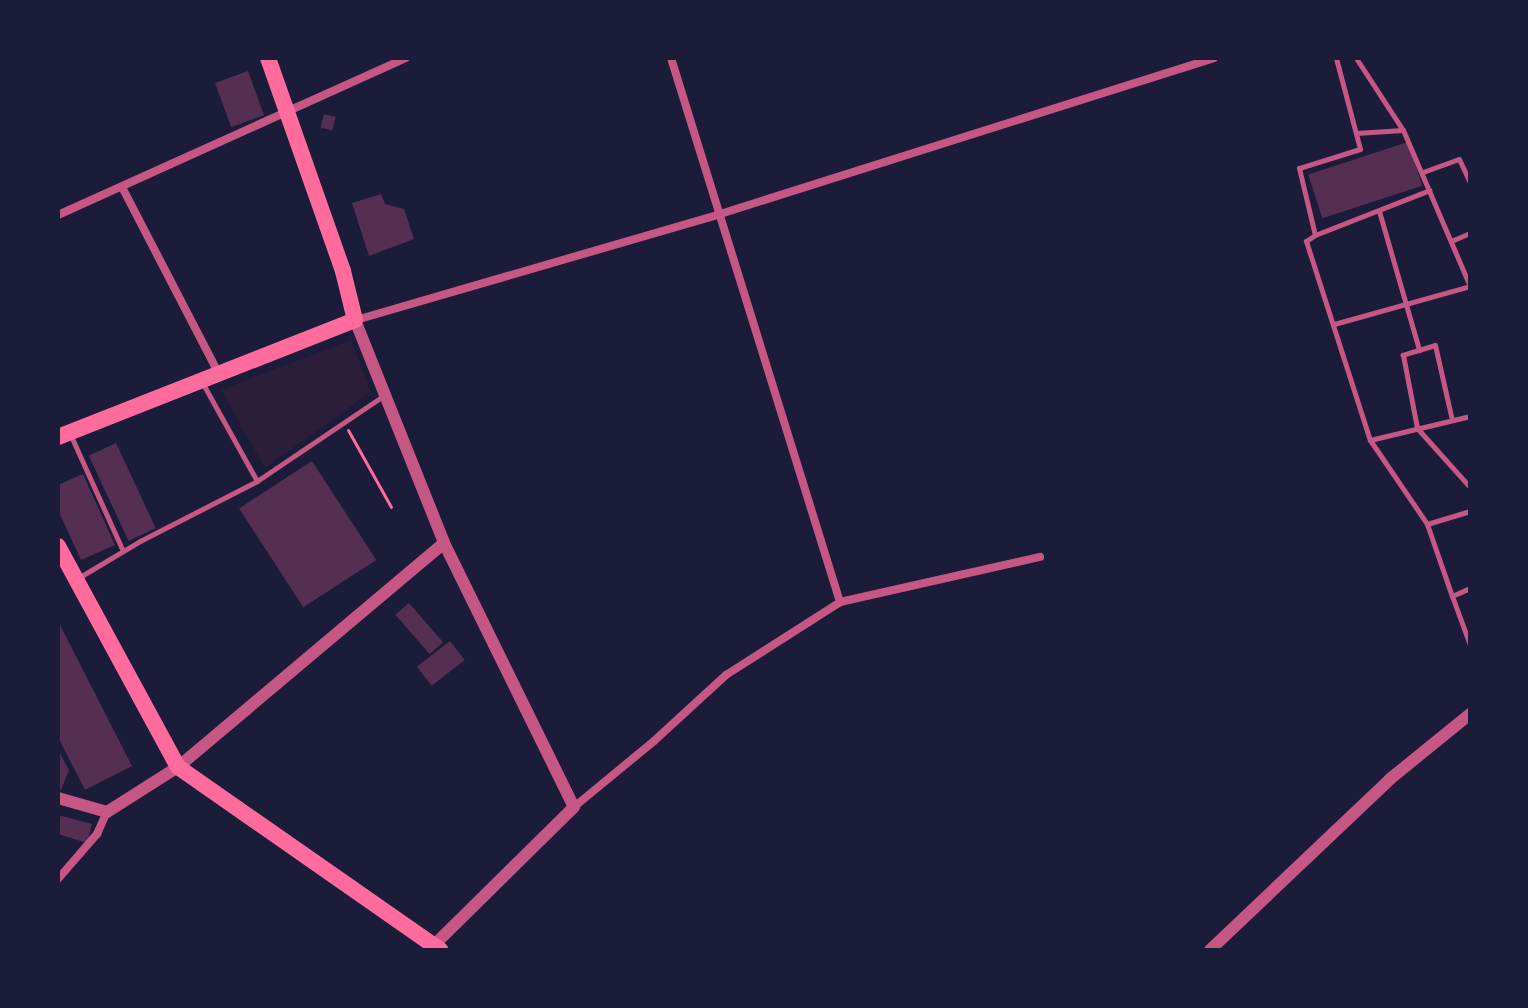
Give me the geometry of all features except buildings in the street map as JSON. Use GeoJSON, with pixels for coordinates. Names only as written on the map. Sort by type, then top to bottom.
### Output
{"type":"FeatureCollection","features":[{"type":"Feature","properties":{"kind":"main road"},"geometry":{"type":"LineString","coordinates":[[64,435],[355,320],[343,271],[268,58]]}},
{"type":"Feature","properties":{"kind":"main road"},"geometry":{"type":"LineString","coordinates":[[58,546],[178,767],[438,947]]}},
{"type":"Feature","properties":{"kind":"street"},"geometry":{"type":"LineString","coordinates":[[58,215],[285,109],[406,58]]}},
{"type":"Feature","properties":{"kind":"street"},"geometry":{"type":"LineString","coordinates":[[671,58],[717,215],[840,602]]}},
{"type":"Feature","properties":{"kind":"street"},"geometry":{"type":"LineString","coordinates":[[574,807],[444,543],[355,320],[717,215],[1185,63],[1214,58]]}},
{"type":"Feature","properties":{"kind":"street"},"geometry":{"type":"LineString","coordinates":[[122,187],[219,374]]}},
{"type":"Feature","properties":{"kind":"street"},"geometry":{"type":"LineString","coordinates":[[60,876],[97,834],[107,812],[178,767],[444,543]]}},
{"type":"Feature","properties":{"kind":"street"},"geometry":{"type":"LineString","coordinates":[[438,947],[574,807],[654,741],[726,675],[840,602],[1040,557]]}},
{"type":"Feature","properties":{"kind":"street"},"geometry":{"type":"LineString","coordinates":[[1210,950],[1390,779],[1470,714]]}},
{"type":"Feature","properties":{"kind":"street"},"geometry":{"type":"LineString","coordinates":[[58,798],[107,812]]}},
{"type":"Feature","properties":{"kind":"lane"},"geometry":{"type":"LineString","coordinates":[[1315,235],[1299,168],[1360,149],[1336,58]]}},
{"type":"Feature","properties":{"kind":"lane"},"geometry":{"type":"LineString","coordinates":[[1334,324],[1470,286],[1403,130],[1356,58]]}},
{"type":"Feature","properties":{"kind":"lane"},"geometry":{"type":"LineString","coordinates":[[1356,133],[1403,130]]}},
{"type":"Feature","properties":{"kind":"lane"},"geometry":{"type":"LineString","coordinates":[[1423,172],[1459,159],[1470,183]]}},
{"type":"Feature","properties":{"kind":"lane"},"geometry":{"type":"LineString","coordinates":[[1430,190],[1306,241],[1370,440],[1427,524],[1470,645]]}},
{"type":"Feature","properties":{"kind":"lane"},"geometry":{"type":"LineString","coordinates":[[1379,211],[1419,350]]}},
{"type":"Feature","properties":{"kind":"lane"},"geometry":{"type":"LineString","coordinates":[[1451,241],[1470,233]]}},
{"type":"Feature","properties":{"kind":"lane"},"geometry":{"type":"LineString","coordinates":[[1452,420],[1435,345],[1403,355],[1417,428],[1470,487]]}},
{"type":"Feature","properties":{"kind":"lane"},"geometry":{"type":"LineString","coordinates":[[200,380],[257,481]]}},
{"type":"Feature","properties":{"kind":"lane"},"geometry":{"type":"LineString","coordinates":[[74,580],[257,481],[383,396]]}},
{"type":"Feature","properties":{"kind":"lane"},"geometry":{"type":"LineString","coordinates":[[1370,440],[1470,416]]}},
{"type":"Feature","properties":{"kind":"lane"},"geometry":{"type":"LineString","coordinates":[[64,435],[123,551]]}},
{"type":"Feature","properties":{"kind":"lane"},"geometry":{"type":"LineString","coordinates":[[1427,524],[1470,511]]}},
{"type":"Feature","properties":{"kind":"lane"},"geometry":{"type":"LineString","coordinates":[[1452,596],[1470,588]]}},
{"type":"Feature","properties":{"kind":"path"},"geometry":{"type":"LineString","coordinates":[[343,422],[391,507]]}},
{"type":"Feature","properties":{"kind":"shaded area"},"geometry":{"type":"Polygon","coordinates":[[[351,340],[371,392],[265,468],[221,390],[351,340]]]}}]}
